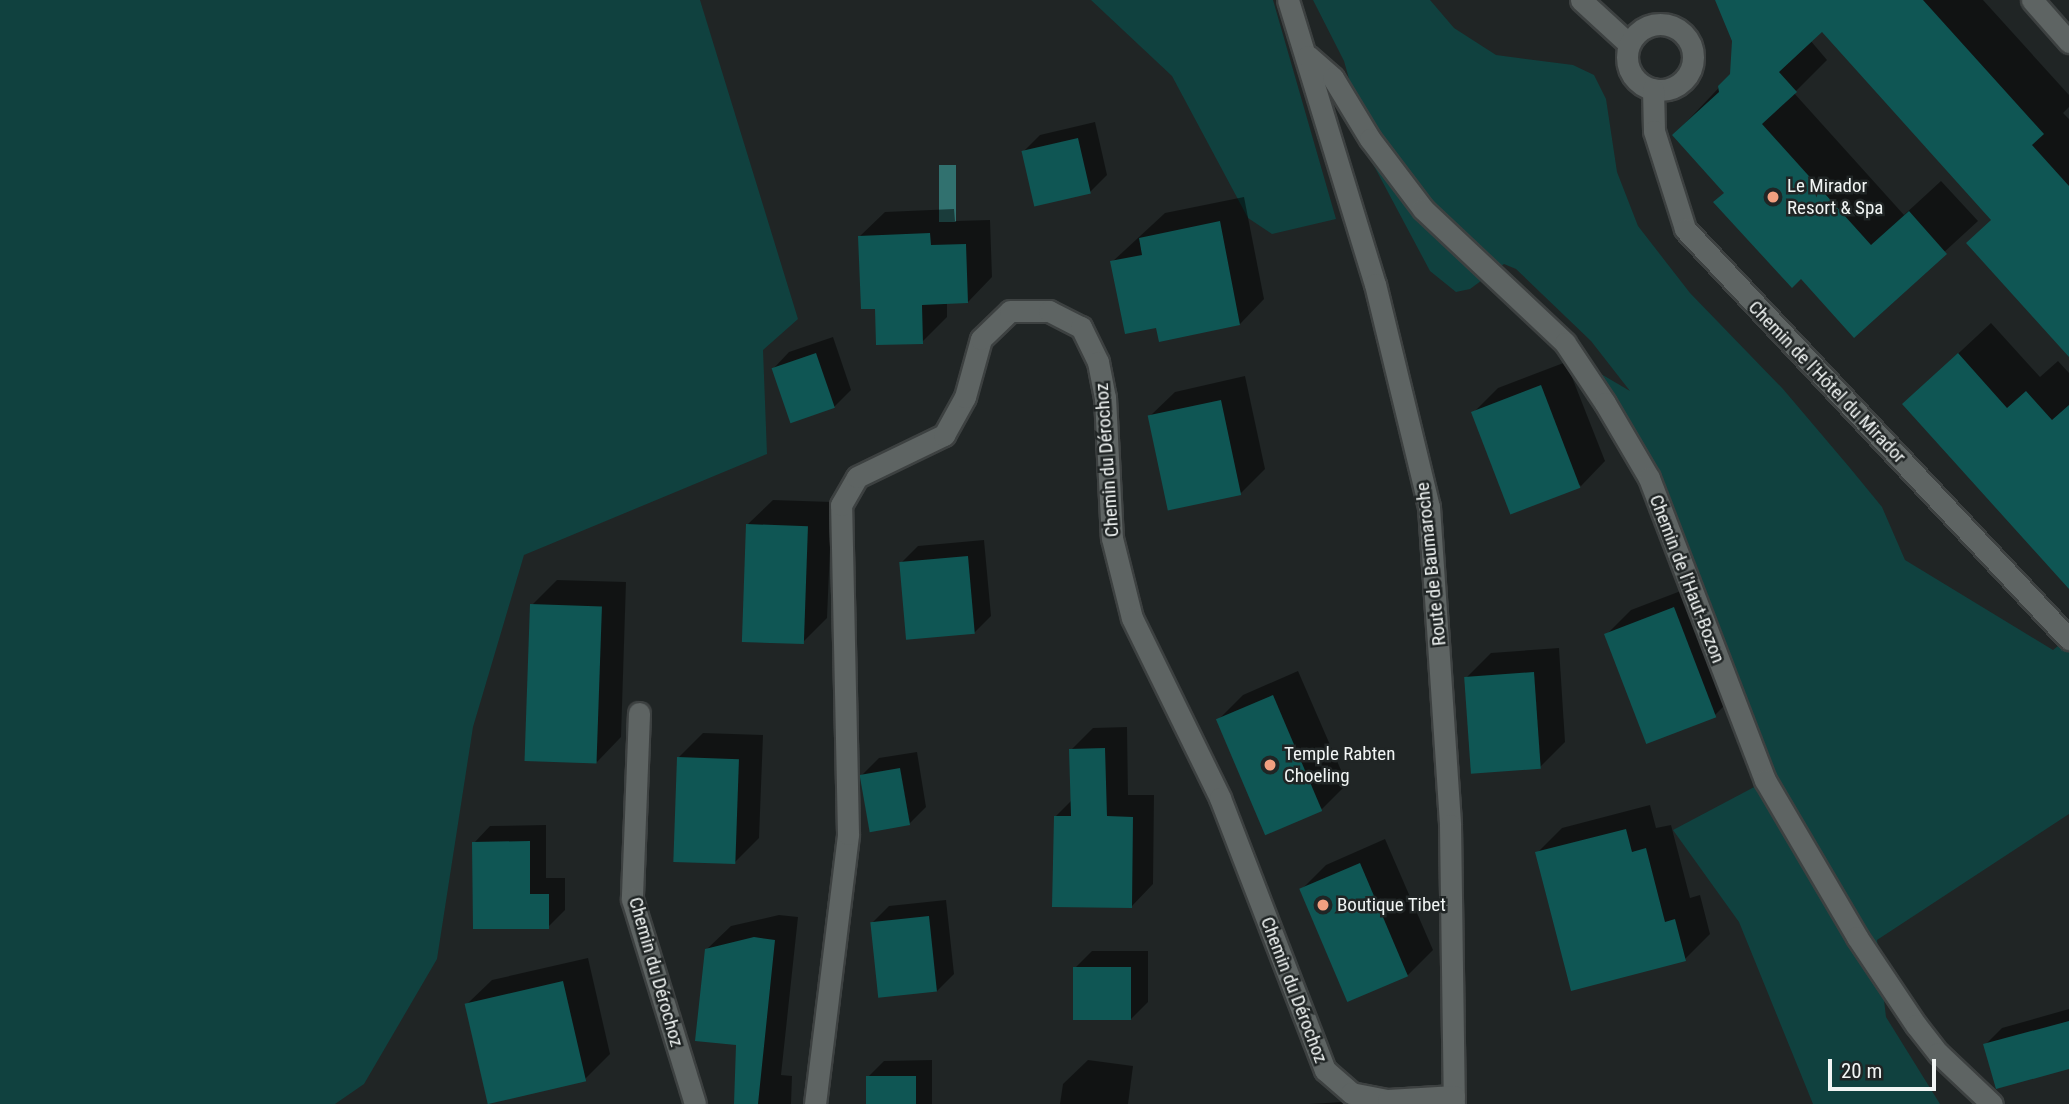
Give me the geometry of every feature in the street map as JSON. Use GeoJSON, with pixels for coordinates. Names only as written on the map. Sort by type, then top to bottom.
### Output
{"type":"FeatureCollection","features":[{"type":"Feature","properties":{"kind":"street","name":"Route de Baumaroche"},"geometry":{"type":"LineString","coordinates":[[1288,0],[1308,56],[1375,284],[1429,507],[1450,825],[1454,1100]]}},
{"type":"Feature","properties":{"kind":"street"},"geometry":{"type":"LineString","coordinates":[[1581,0],[1629,44]]}},
{"type":"Feature","properties":{"kind":"street"},"geometry":{"type":"LineString","coordinates":[[2032,0],[2069,42]]}},
{"type":"Feature","properties":{"kind":"street"},"geometry":{"type":"LineString","coordinates":[[1654,24],[1676,27],[1690,43],[1693,63],[1682,81],[1653,89],[1631,72],[1629,44],[1635,35],[1654,24]]}},
{"type":"Feature","properties":{"kind":"street","name":"Chemin de l'Haut-Bozon"},"geometry":{"type":"LineString","coordinates":[[1308,56],[1333,78],[1370,139],[1423,209],[1565,343],[1605,403],[1649,478],[1765,780],[1857,937],[1916,1025],[1938,1053],[1992,1104]]}},
{"type":"Feature","properties":{"kind":"street","name":"Chemin de l'Hôtel du Mirador"},"geometry":{"type":"LineString","coordinates":[[1653,89],[1654,131],[1685,229],[2069,639]]}},
{"type":"Feature","properties":{"kind":"street","name":"Chemin du Dérochoz"},"geometry":{"type":"LineString","coordinates":[[816,1104],[848,834],[841,505],[857,477],[944,435],[965,397],[981,339],[1010,311],[1049,311],[1081,327],[1098,362],[1105,397],[1112,538],[1132,618],[1220,798],[1325,1070],[1351,1093],[1388,1100],[1454,1100]]}},
{"type":"Feature","properties":{"kind":"street","name":"Chemin du Dérochoz"},"geometry":{"type":"LineString","coordinates":[[639,713],[632,899],[695,1104]]}},
{"type":"Feature","properties":{"kind":"shaded area"},"geometry":{"type":"Polygon","coordinates":[[[0,0],[700,0],[798,319],[763,350],[767,454],[524,555],[473,727],[437,959],[364,1084],[335,1104],[0,1104],[0,0]]]}},
{"type":"Feature","properties":{"kind":"shaded area"},"geometry":{"type":"Polygon","coordinates":[[[1091,0],[1273,0],[1336,219],[1272,234],[1248,218],[1172,76],[1091,0]]]}},
{"type":"Feature","properties":{"kind":"shaded area"},"geometry":{"type":"Polygon","coordinates":[[[1313,0],[1430,0],[1454,28],[1496,55],[1573,65],[1594,75],[1606,99],[1617,172],[1638,226],[1690,293],[1783,389],[1882,507],[1905,560],[2053,650],[2069,637],[2069,814],[1877,940],[1886,1017],[1940,1104],[1813,1104],[1739,922],[1673,830],[1758,785],[1638,482],[1560,350],[1630,391],[1591,341],[1516,269],[1504,264],[1470,289],[1456,292],[1430,271],[1373,164],[1344,61],[1313,0]]]}},
{"type":"Feature","properties":{"kind":"shaded area"},"geometry":{"type":"Polygon","coordinates":[[[939,165],[956,165],[956,222],[939,222],[939,165]]]}},
{"type":"Feature","properties":{"kind":"building"},"geometry":{"type":"Polygon","coordinates":[[[1715,0],[1923,0],[2044,134],[2032,145],[2069,186],[2069,357],[1966,243],[1991,220],[1822,32],[1779,72],[1797,92],[1762,124],[1871,245],[1909,211],[1947,254],[1854,338],[1801,279],[1792,288],[1713,202],[1724,193],[1672,135],[1719,92],[1718,86],[1730,74],[1732,41],[1715,0]]]}},
{"type":"Feature","properties":{"kind":"building"},"geometry":{"type":"Polygon","coordinates":[[[1078,138],[1091,194],[1034,207],[1021,151],[1078,138]]]}},
{"type":"Feature","properties":{"kind":"building"},"geometry":{"type":"Polygon","coordinates":[[[1220,221],[1240,325],[1159,342],[1156,328],[1125,334],[1110,261],[1142,255],[1139,238],[1220,221]]]}},
{"type":"Feature","properties":{"kind":"building"},"geometry":{"type":"Polygon","coordinates":[[[930,233],[931,245],[966,244],[968,303],[922,305],[923,344],[876,345],[875,309],[861,309],[858,236],[930,233]]]}},
{"type":"Feature","properties":{"kind":"building"},"geometry":{"type":"Polygon","coordinates":[[[816,353],[835,408],[790,423],[772,368],[816,353]]]}},
{"type":"Feature","properties":{"kind":"building"},"geometry":{"type":"Polygon","coordinates":[[[1958,353],[2007,408],[2026,391],[2052,420],[2069,405],[2069,589],[1902,404],[1958,353]]]}},
{"type":"Feature","properties":{"kind":"building"},"geometry":{"type":"Polygon","coordinates":[[[1541,385],[1580,488],[1510,515],[1471,412],[1541,385]]]}},
{"type":"Feature","properties":{"kind":"building"},"geometry":{"type":"Polygon","coordinates":[[[1221,400],[1241,495],[1168,510],[1148,416],[1221,400]]]}},
{"type":"Feature","properties":{"kind":"building"},"geometry":{"type":"Polygon","coordinates":[[[746,524],[808,526],[804,644],[742,642],[746,524]]]}},
{"type":"Feature","properties":{"kind":"building"},"geometry":{"type":"Polygon","coordinates":[[[968,556],[975,634],[906,640],[899,562],[968,556]]]}},
{"type":"Feature","properties":{"kind":"building"},"geometry":{"type":"Polygon","coordinates":[[[530,604],[602,607],[596,763],[525,761],[530,604]]]}},
{"type":"Feature","properties":{"kind":"building"},"geometry":{"type":"Polygon","coordinates":[[[1674,607],[1716,717],[1646,744],[1604,634],[1674,607]]]}},
{"type":"Feature","properties":{"kind":"building"},"geometry":{"type":"Polygon","coordinates":[[[1534,672],[1541,769],[1471,774],[1464,677],[1534,672]]]}},
{"type":"Feature","properties":{"kind":"building","name":"Temple Rabten Choeling"},"geometry":{"type":"Polygon","coordinates":[[[1273,695],[1322,811],[1265,835],[1216,719],[1273,695]]]}},
{"type":"Feature","properties":{"kind":"building"},"geometry":{"type":"Polygon","coordinates":[[[1105,748],[1107,816],[1133,817],[1132,908],[1052,907],[1054,816],[1071,816],[1069,749],[1105,748]]]}},
{"type":"Feature","properties":{"kind":"building"},"geometry":{"type":"Polygon","coordinates":[[[677,757],[739,759],[735,864],[673,862],[677,757]]]}},
{"type":"Feature","properties":{"kind":"building"},"geometry":{"type":"Polygon","coordinates":[[[900,768],[910,825],[870,832],[860,775],[900,768]]]}},
{"type":"Feature","properties":{"kind":"building"},"geometry":{"type":"Polygon","coordinates":[[[1626,829],[1632,852],[1646,848],[1665,922],[1675,919],[1686,961],[1571,991],[1535,852],[1626,829]]]}},
{"type":"Feature","properties":{"kind":"building"},"geometry":{"type":"Polygon","coordinates":[[[530,841],[530,894],[549,894],[549,929],[473,929],[472,842],[530,841]]]}},
{"type":"Feature","properties":{"kind":"building"},"geometry":{"type":"Polygon","coordinates":[[[1360,863],[1408,976],[1347,1002],[1299,889],[1360,863]]]}},
{"type":"Feature","properties":{"kind":"building"},"geometry":{"type":"Polygon","coordinates":[[[929,916],[937,992],[878,998],[870,922],[929,916]]]}},
{"type":"Feature","properties":{"kind":"building"},"geometry":{"type":"Polygon","coordinates":[[[754,937],[775,940],[758,1104],[734,1104],[736,1045],[695,1041],[705,949],[754,937]]]}},
{"type":"Feature","properties":{"kind":"building"},"geometry":{"type":"Polygon","coordinates":[[[1073,967],[1131,967],[1131,1020],[1073,1020],[1073,967]]]}},
{"type":"Feature","properties":{"kind":"building"},"geometry":{"type":"Polygon","coordinates":[[[563,981],[586,1081],[488,1104],[465,1004],[563,981]]]}},
{"type":"Feature","properties":{"kind":"building"},"geometry":{"type":"Polygon","coordinates":[[[2069,1021],[2069,1069],[1996,1089],[1983,1044],[2069,1021]]]}},
{"type":"Feature","properties":{"kind":"building"},"geometry":{"type":"Polygon","coordinates":[[[866,1076],[916,1076],[916,1104],[866,1104],[866,1076]]]}},
{"type":"Feature","properties":{"kind":"place","name":"Le Mirador Resort & Spa"},"geometry":{"type":"Point","coordinates":[1773,197]}},
{"type":"Feature","properties":{"kind":"place","name":"Temple Rabten Choeling"},"geometry":{"type":"Point","coordinates":[1270,765]}},
{"type":"Feature","properties":{"kind":"place","name":"Boutique Tibet"},"geometry":{"type":"Point","coordinates":[1323,905]}}]}
